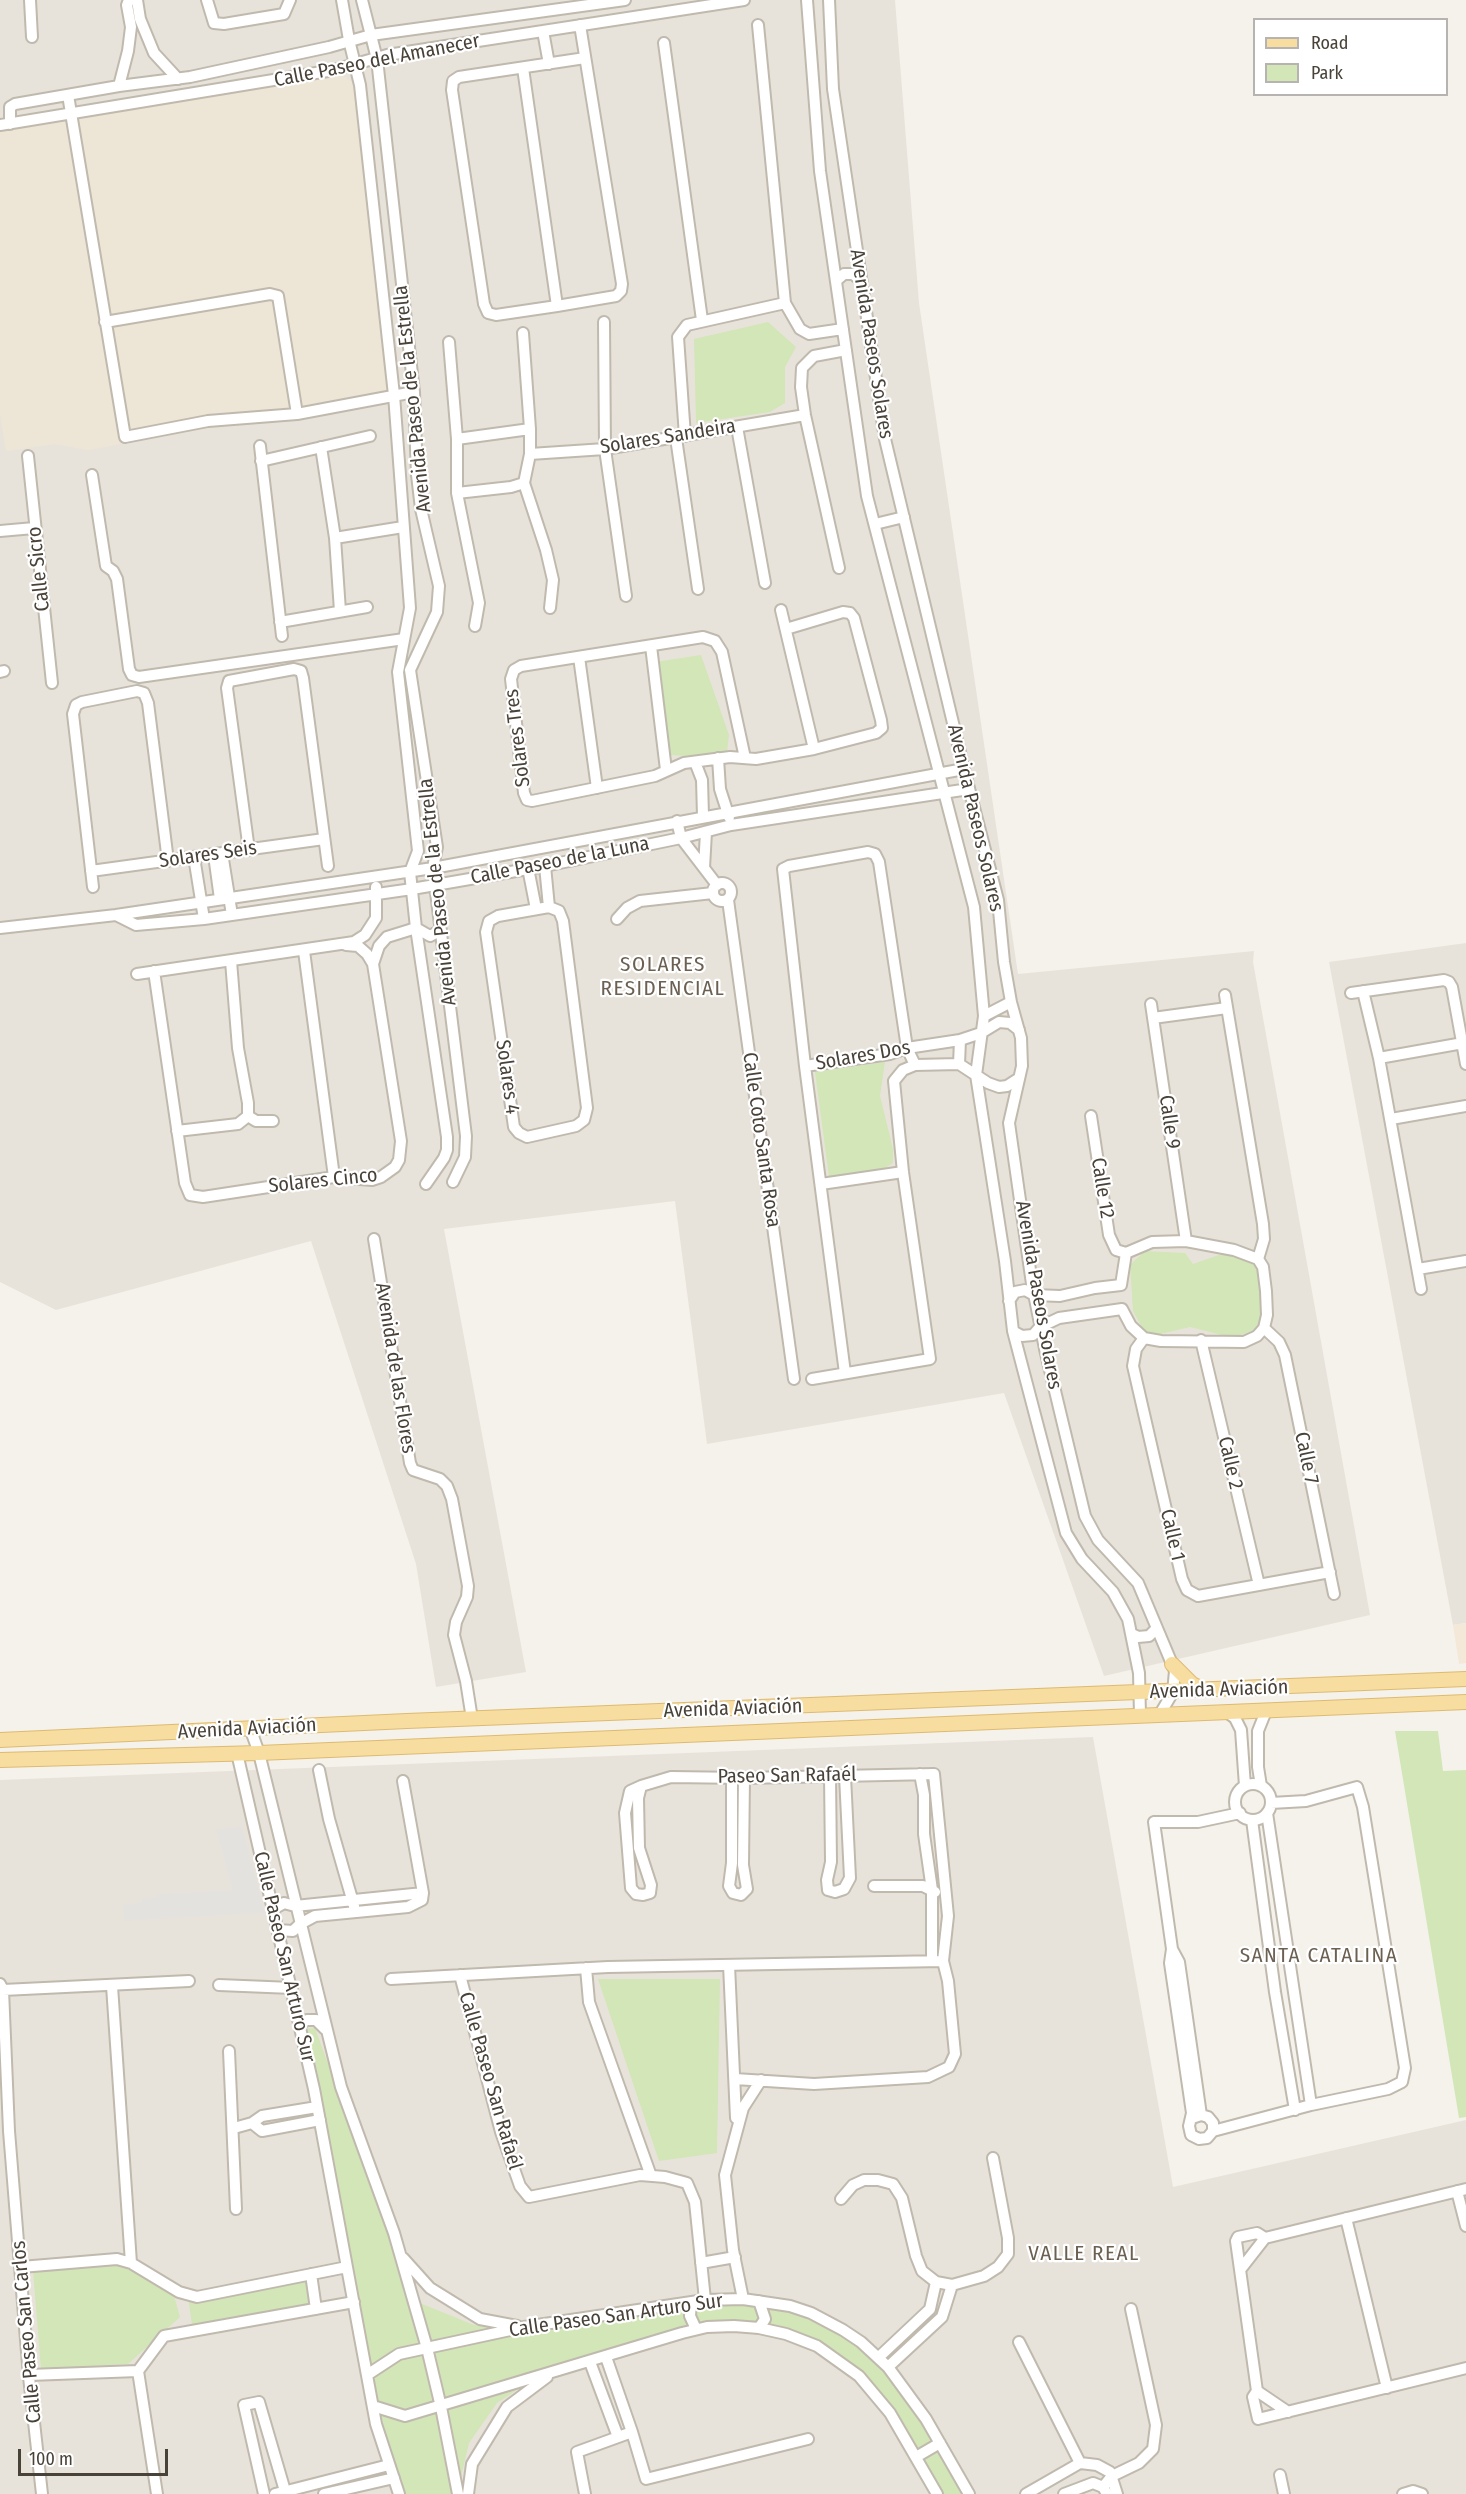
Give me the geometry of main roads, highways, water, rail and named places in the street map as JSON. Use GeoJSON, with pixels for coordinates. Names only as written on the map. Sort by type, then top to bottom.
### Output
{"type":"FeatureCollection","features":[{"type":"Feature","properties":{"kind":"main road"},"geometry":{"type":"LineString","coordinates":[[1172,1664],[1192,1684],[1206,1691]]}},
{"type":"Feature","properties":{"kind":"main road","name":"Avenida Aviación"},"geometry":{"type":"LineString","coordinates":[[0,1740],[1466,1679]]}},
{"type":"Feature","properties":{"kind":"main road"},"geometry":{"type":"LineString","coordinates":[[1344,1685],[1345,1707]]}},
{"type":"Feature","properties":{"kind":"main road","name":"Avenida Aviación"},"geometry":{"type":"LineString","coordinates":[[0,1760],[259,1753],[1466,1702]]}},
{"type":"Feature","properties":{"kind":"district","name":"SOLARES RESIDENCIAL"},"geometry":{"type":"Point","coordinates":[663,977]}},
{"type":"Feature","properties":{"kind":"district","name":"SANTA CATALINA"},"geometry":{"type":"Point","coordinates":[1319,1956]}},
{"type":"Feature","properties":{"kind":"district","name":"VALLE REAL"},"geometry":{"type":"Point","coordinates":[1084,2254]}}]}
